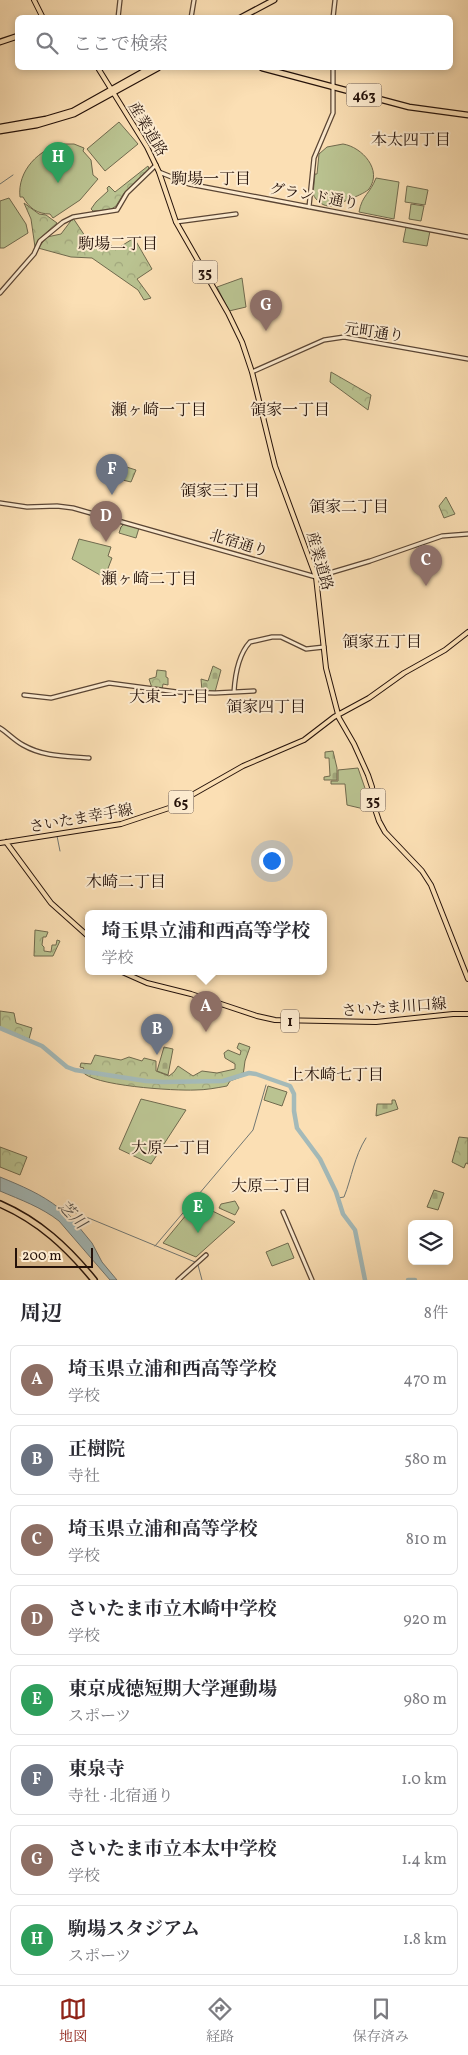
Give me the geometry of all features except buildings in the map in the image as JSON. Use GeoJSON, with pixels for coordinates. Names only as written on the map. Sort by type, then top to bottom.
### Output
{"type":"FeatureCollection","features":[{"type":"Feature","properties":{"kind":"highway"},"geometry":{"type":"LineString","coordinates":[[246,15],[274,0]]}},
{"type":"Feature","properties":{"kind":"highway"},"geometry":{"type":"LineString","coordinates":[[0,42],[15,37]]}},
{"type":"Feature","properties":{"kind":"highway"},"geometry":{"type":"LineString","coordinates":[[0,131],[58,120],[87,108],[147,70]]}},
{"type":"Feature","properties":{"kind":"highway"},"geometry":{"type":"LineString","coordinates":[[0,127],[58,116],[73,111],[154,70]]}},
{"type":"Feature","properties":{"kind":"highway","name":"463"},"geometry":{"type":"LineString","coordinates":[[270,70],[409,107],[468,115]]}},
{"type":"Feature","properties":{"kind":"highway"},"geometry":{"type":"LineString","coordinates":[[0,1205],[46,1232],[93,1280]]}},
{"type":"Feature","properties":{"kind":"main road"},"geometry":{"type":"LineString","coordinates":[[34,0],[42,15]]}},
{"type":"Feature","properties":{"kind":"main road","name":"産業道路"},"geometry":{"type":"LineString","coordinates":[[99,70],[148,147],[159,172],[176,222],[228,313],[242,342],[252,372],[275,466],[316,577],[328,676],[338,715],[357,749],[368,775],[379,821],[385,832],[422,871],[431,886],[468,979]]}},
{"type":"Feature","properties":{"kind":"main road","name":"さいたま幸手線"},"geometry":{"type":"LineString","coordinates":[[6,842],[113,826],[164,810],[243,766],[300,742],[404,673],[445,650],[468,632]]}},
{"type":"Feature","properties":{"kind":"main road"},"geometry":{"type":"LineString","coordinates":[[0,843],[6,842],[51,903],[85,934]]}},
{"type":"Feature","properties":{"kind":"main road","name":"さいたま川口線"},"geometry":{"type":"LineString","coordinates":[[129,975],[147,983],[191,994],[257,1016],[275,1020],[376,1022],[444,1014],[468,1014]]}},
{"type":"Feature","properties":{"kind":"street"},"geometry":{"type":"LineString","coordinates":[[118,15],[120,0]]}},
{"type":"Feature","properties":{"kind":"street"},"geometry":{"type":"LineString","coordinates":[[192,15],[194,0]]}},
{"type":"Feature","properties":{"kind":"street"},"geometry":{"type":"LineString","coordinates":[[333,15],[335,0]]}},
{"type":"Feature","properties":{"kind":"street"},"geometry":{"type":"LineString","coordinates":[[309,207],[312,164],[332,118],[333,70]]}},
{"type":"Feature","properties":{"kind":"street"},"geometry":{"type":"LineString","coordinates":[[0,292],[34,255],[40,241],[51,232],[74,217],[117,210],[127,193],[156,165]]}},
{"type":"Feature","properties":{"kind":"street","name":"グランド通り"},"geometry":{"type":"LineString","coordinates":[[159,172],[172,176],[183,183],[468,237]]}},
{"type":"Feature","properties":{"kind":"street"},"geometry":{"type":"LineString","coordinates":[[176,222],[236,214]]}},
{"type":"Feature","properties":{"kind":"street","name":"元町通り"},"geometry":{"type":"LineString","coordinates":[[252,372],[324,340],[344,337],[468,359]]}},
{"type":"Feature","properties":{"kind":"street","name":"北宿通り"},"geometry":{"type":"LineString","coordinates":[[0,503],[27,507],[71,507],[316,577]]}},
{"type":"Feature","properties":{"kind":"street"},"geometry":{"type":"LineString","coordinates":[[316,577],[442,536],[468,534]]}},
{"type":"Feature","properties":{"kind":"street"},"geometry":{"type":"LineString","coordinates":[[234,692],[236,672],[240,658],[250,642],[281,637],[306,648],[324,647]]}},
{"type":"Feature","properties":{"kind":"street"},"geometry":{"type":"LineString","coordinates":[[24,695],[51,698],[109,683],[168,692],[254,691]]}},
{"type":"Feature","properties":{"kind":"street"},"geometry":{"type":"LineString","coordinates":[[0,728],[20,743],[41,753],[89,758]]}},
{"type":"Feature","properties":{"kind":"street"},"geometry":{"type":"LineString","coordinates":[[283,1212],[312,1280]]}},
{"type":"Feature","properties":{"kind":"street"},"geometry":{"type":"LineString","coordinates":[[178,1280],[206,1255]]}},
{"type":"Feature","properties":{"kind":"green space"},"geometry":{"type":"Polygon","coordinates":[[[119,122],[138,144],[105,171],[87,149],[119,122]]]}},
{"type":"Feature","properties":{"kind":"green space"},"geometry":{"type":"Polygon","coordinates":[[[64,144],[74,144],[84,148],[83,151],[91,160],[93,175],[98,179],[80,200],[53,218],[50,214],[37,212],[23,197],[20,197],[20,187],[22,178],[31,162],[46,150],[64,144]]]}},
{"type":"Feature","properties":{"kind":"green space"},"geometry":{"type":"Polygon","coordinates":[[[343,144],[357,150],[368,160],[374,174],[373,182],[369,189],[351,199],[326,206],[318,201],[313,194],[319,154],[327,147],[343,144]]]}},
{"type":"Feature","properties":{"kind":"green space"},"geometry":{"type":"Polygon","coordinates":[[[148,166],[149,169],[124,193],[116,206],[110,210],[93,211],[91,209],[108,191],[107,188],[109,186],[115,192],[148,166]]]}},
{"type":"Feature","properties":{"kind":"green space"},"geometry":{"type":"Polygon","coordinates":[[[376,178],[399,182],[394,219],[359,212],[362,202],[376,178]]]}},
{"type":"Feature","properties":{"kind":"green space"},"geometry":{"type":"Polygon","coordinates":[[[407,186],[428,190],[425,205],[405,202],[407,186]]]}},
{"type":"Feature","properties":{"kind":"green space"},"geometry":{"type":"Polygon","coordinates":[[[9,198],[26,224],[28,233],[4,248],[0,248],[0,201],[9,198]]]}},
{"type":"Feature","properties":{"kind":"green space"},"geometry":{"type":"Polygon","coordinates":[[[24,203],[39,214],[46,215],[57,223],[39,239],[35,247],[31,219],[24,203]]]}},
{"type":"Feature","properties":{"kind":"green space"},"geometry":{"type":"Polygon","coordinates":[[[411,204],[424,206],[421,221],[409,219],[411,204]]]}},
{"type":"Feature","properties":{"kind":"green space"},"geometry":{"type":"Polygon","coordinates":[[[73,218],[93,248],[107,240],[115,250],[134,238],[152,269],[137,279],[151,298],[144,300],[138,290],[92,258],[71,257],[38,248],[47,237],[61,234],[73,218]]]}},
{"type":"Feature","properties":{"kind":"green space"},"geometry":{"type":"Polygon","coordinates":[[[406,227],[430,231],[427,246],[403,242],[406,227]]]}},
{"type":"Feature","properties":{"kind":"green space"},"geometry":{"type":"Polygon","coordinates":[[[242,278],[246,307],[229,311],[217,287],[242,278]]]}},
{"type":"Feature","properties":{"kind":"green space"},"geometry":{"type":"Polygon","coordinates":[[[331,372],[371,395],[368,410],[330,382],[331,372]]]}},
{"type":"Feature","properties":{"kind":"green space"},"geometry":{"type":"Polygon","coordinates":[[[117,464],[136,470],[131,482],[114,478],[117,464]]]}},
{"type":"Feature","properties":{"kind":"green space"},"geometry":{"type":"Polygon","coordinates":[[[446,497],[455,514],[444,518],[439,506],[446,497]]]}},
{"type":"Feature","properties":{"kind":"green space"},"geometry":{"type":"Polygon","coordinates":[[[124,524],[139,528],[136,538],[119,533],[124,524]]]}},
{"type":"Feature","properties":{"kind":"green space"},"geometry":{"type":"Polygon","coordinates":[[[79,539],[111,547],[108,556],[112,558],[107,571],[100,575],[72,559],[79,539]]]}},
{"type":"Feature","properties":{"kind":"green space"},"geometry":{"type":"Polygon","coordinates":[[[213,666],[221,670],[215,692],[202,691],[201,679],[208,681],[213,666]]]}},
{"type":"Feature","properties":{"kind":"green space"},"geometry":{"type":"Polygon","coordinates":[[[157,670],[166,671],[166,677],[168,678],[168,685],[163,684],[162,690],[152,688],[149,679],[156,677],[157,670]]]}},
{"type":"Feature","properties":{"kind":"green space"},"geometry":{"type":"Polygon","coordinates":[[[333,751],[337,768],[337,780],[324,780],[324,777],[330,776],[329,758],[325,758],[325,752],[333,751]]]}},
{"type":"Feature","properties":{"kind":"green space"},"geometry":{"type":"Polygon","coordinates":[[[358,768],[367,794],[364,809],[347,805],[345,784],[331,784],[331,781],[338,781],[338,770],[358,768]]]}},
{"type":"Feature","properties":{"kind":"green space"},"geometry":{"type":"Polygon","coordinates":[[[35,930],[48,932],[46,937],[43,937],[42,945],[44,951],[51,952],[52,945],[56,945],[57,940],[60,941],[53,956],[34,956],[35,930]]]}},
{"type":"Feature","properties":{"kind":"green space"},"geometry":{"type":"Polygon","coordinates":[[[0,1011],[14,1013],[16,1023],[32,1028],[29,1039],[0,1027],[0,1011]]]}},
{"type":"Feature","properties":{"kind":"green space"},"geometry":{"type":"Polygon","coordinates":[[[239,1043],[250,1047],[245,1061],[243,1076],[230,1081],[227,1086],[211,1089],[170,1090],[116,1084],[88,1076],[82,1071],[84,1068],[80,1067],[81,1063],[91,1064],[95,1055],[121,1060],[129,1057],[142,1061],[144,1058],[156,1061],[156,1071],[169,1076],[178,1066],[193,1076],[202,1071],[217,1073],[235,1069],[235,1064],[225,1058],[224,1053],[228,1050],[240,1055],[241,1051],[237,1048],[239,1043]]]}},
{"type":"Feature","properties":{"kind":"green space"},"geometry":{"type":"Polygon","coordinates":[[[164,1047],[173,1049],[168,1075],[157,1071],[164,1047]]]}},
{"type":"Feature","properties":{"kind":"green space"},"geometry":{"type":"Polygon","coordinates":[[[268,1086],[287,1092],[282,1106],[264,1100],[268,1086]]]}},
{"type":"Feature","properties":{"kind":"green space"},"geometry":{"type":"Polygon","coordinates":[[[141,1099],[186,1110],[151,1164],[119,1149],[141,1099]]]}},
{"type":"Feature","properties":{"kind":"green space"},"geometry":{"type":"Polygon","coordinates":[[[392,1100],[395,1100],[398,1109],[376,1116],[377,1104],[392,1104],[392,1100]]]}},
{"type":"Feature","properties":{"kind":"green space"},"geometry":{"type":"Polygon","coordinates":[[[459,1137],[468,1138],[468,1164],[466,1163],[464,1168],[452,1162],[459,1137]]]}},
{"type":"Feature","properties":{"kind":"green space"},"geometry":{"type":"Polygon","coordinates":[[[0,1147],[27,1157],[20,1175],[0,1167],[0,1147]]]}},
{"type":"Feature","properties":{"kind":"green space"},"geometry":{"type":"Polygon","coordinates":[[[434,1190],[444,1193],[438,1210],[427,1207],[434,1190]]]}},
{"type":"Feature","properties":{"kind":"green space"},"geometry":{"type":"Polygon","coordinates":[[[235,1201],[239,1208],[235,1215],[219,1208],[221,1204],[235,1201]]]}},
{"type":"Feature","properties":{"kind":"green space"},"geometry":{"type":"Polygon","coordinates":[[[196,1203],[235,1222],[196,1257],[163,1243],[196,1203]]]}},
{"type":"Feature","properties":{"kind":"green space"},"geometry":{"type":"Polygon","coordinates":[[[288,1243],[294,1258],[272,1266],[266,1252],[288,1243]]]}},
{"type":"Feature","properties":{"kind":"shaded area"},"geometry":{"type":"Polygon","coordinates":[[[0,1177],[38,1194],[59,1208],[62,1207],[92,1243],[102,1262],[117,1280],[110,1280],[59,1221],[38,1208],[0,1191],[0,1177]]]}},
{"type":"Feature","properties":{"kind":"waterway"},"geometry":{"type":"LineString","coordinates":[[0,184],[13,175]]}},
{"type":"Feature","properties":{"kind":"waterway"},"geometry":{"type":"LineString","coordinates":[[57,836],[60,851]]}},
{"type":"Feature","properties":{"kind":"waterway"},"geometry":{"type":"LineString","coordinates":[[0,1028],[42,1046],[67,1067],[75,1070],[163,1082],[223,1081],[249,1073],[290,1086],[294,1094],[297,1128],[320,1159],[336,1192],[343,1214],[355,1230],[365,1280]]}},
{"type":"Feature","properties":{"kind":"waterway"},"geometry":{"type":"LineString","coordinates":[[155,1246],[253,1130],[266,1085]]}},
{"type":"Feature","properties":{"kind":"waterway"},"geometry":{"type":"LineString","coordinates":[[338,1198],[344,1197],[356,1160],[366,1138]]}},
{"type":"Feature","properties":{"kind":"waterway","name":"芝川"},"geometry":{"type":"LineString","coordinates":[[62,1208],[65,1204],[74,1212],[195,1262],[198,1265],[202,1280]]}},
{"type":"Feature","properties":{"kind":"waterway"},"geometry":{"type":"LineString","coordinates":[[408,1280],[415,1280]]}},
{"type":"Feature","properties":{"kind":"place","name":"駒場スタジアム"},"geometry":{"type":"Point","coordinates":[58,183]}},
{"type":"Feature","properties":{"kind":"place","name":"さいたま市立本太中学校"},"geometry":{"type":"Point","coordinates":[266,331]}},
{"type":"Feature","properties":{"kind":"place","name":"東泉寺"},"geometry":{"type":"Point","coordinates":[112,495]}},
{"type":"Feature","properties":{"kind":"place","name":"さいたま市立木崎中学校"},"geometry":{"type":"Point","coordinates":[106,542]}},
{"type":"Feature","properties":{"kind":"place","name":"埼玉県立浦和高等学校"},"geometry":{"type":"Point","coordinates":[426,586]}},
{"type":"Feature","properties":{"kind":"place","name":"埼玉県立浦和西高等学校"},"geometry":{"type":"Point","coordinates":[206,1032]}},
{"type":"Feature","properties":{"kind":"place","name":"正樹院"},"geometry":{"type":"Point","coordinates":[157,1055]}},
{"type":"Feature","properties":{"kind":"place","name":"東京成徳短期大学運動場"},"geometry":{"type":"Point","coordinates":[198,1233]}},
{"type":"Feature","properties":{"kind":"district","name":"本太四丁目"},"geometry":{"type":"Point","coordinates":[411,139]}},
{"type":"Feature","properties":{"kind":"district","name":"駒場一丁目"},"geometry":{"type":"Point","coordinates":[211,178]}},
{"type":"Feature","properties":{"kind":"district","name":"駒場二丁目"},"geometry":{"type":"Point","coordinates":[118,243]}},
{"type":"Feature","properties":{"kind":"district","name":"瀬ヶ崎一丁目"},"geometry":{"type":"Point","coordinates":[159,409]}},
{"type":"Feature","properties":{"kind":"district","name":"領家一丁目"},"geometry":{"type":"Point","coordinates":[290,409]}},
{"type":"Feature","properties":{"kind":"district","name":"領家三丁目"},"geometry":{"type":"Point","coordinates":[220,490]}},
{"type":"Feature","properties":{"kind":"district","name":"領家二丁目"},"geometry":{"type":"Point","coordinates":[349,506]}},
{"type":"Feature","properties":{"kind":"district","name":"瀬ヶ崎二丁目"},"geometry":{"type":"Point","coordinates":[149,578]}},
{"type":"Feature","properties":{"kind":"district","name":"領家五丁目"},"geometry":{"type":"Point","coordinates":[382,641]}},
{"type":"Feature","properties":{"kind":"district","name":"大東一丁目"},"geometry":{"type":"Point","coordinates":[169,696]}},
{"type":"Feature","properties":{"kind":"district","name":"領家四丁目"},"geometry":{"type":"Point","coordinates":[266,706]}},
{"type":"Feature","properties":{"kind":"district","name":"木崎二丁目"},"geometry":{"type":"Point","coordinates":[126,881]}},
{"type":"Feature","properties":{"kind":"district","name":"上木崎七丁目"},"geometry":{"type":"Point","coordinates":[336,1074]}},
{"type":"Feature","properties":{"kind":"district","name":"大原一丁目"},"geometry":{"type":"Point","coordinates":[171,1147]}},
{"type":"Feature","properties":{"kind":"district","name":"大原二丁目"},"geometry":{"type":"Point","coordinates":[271,1185]}}]}
